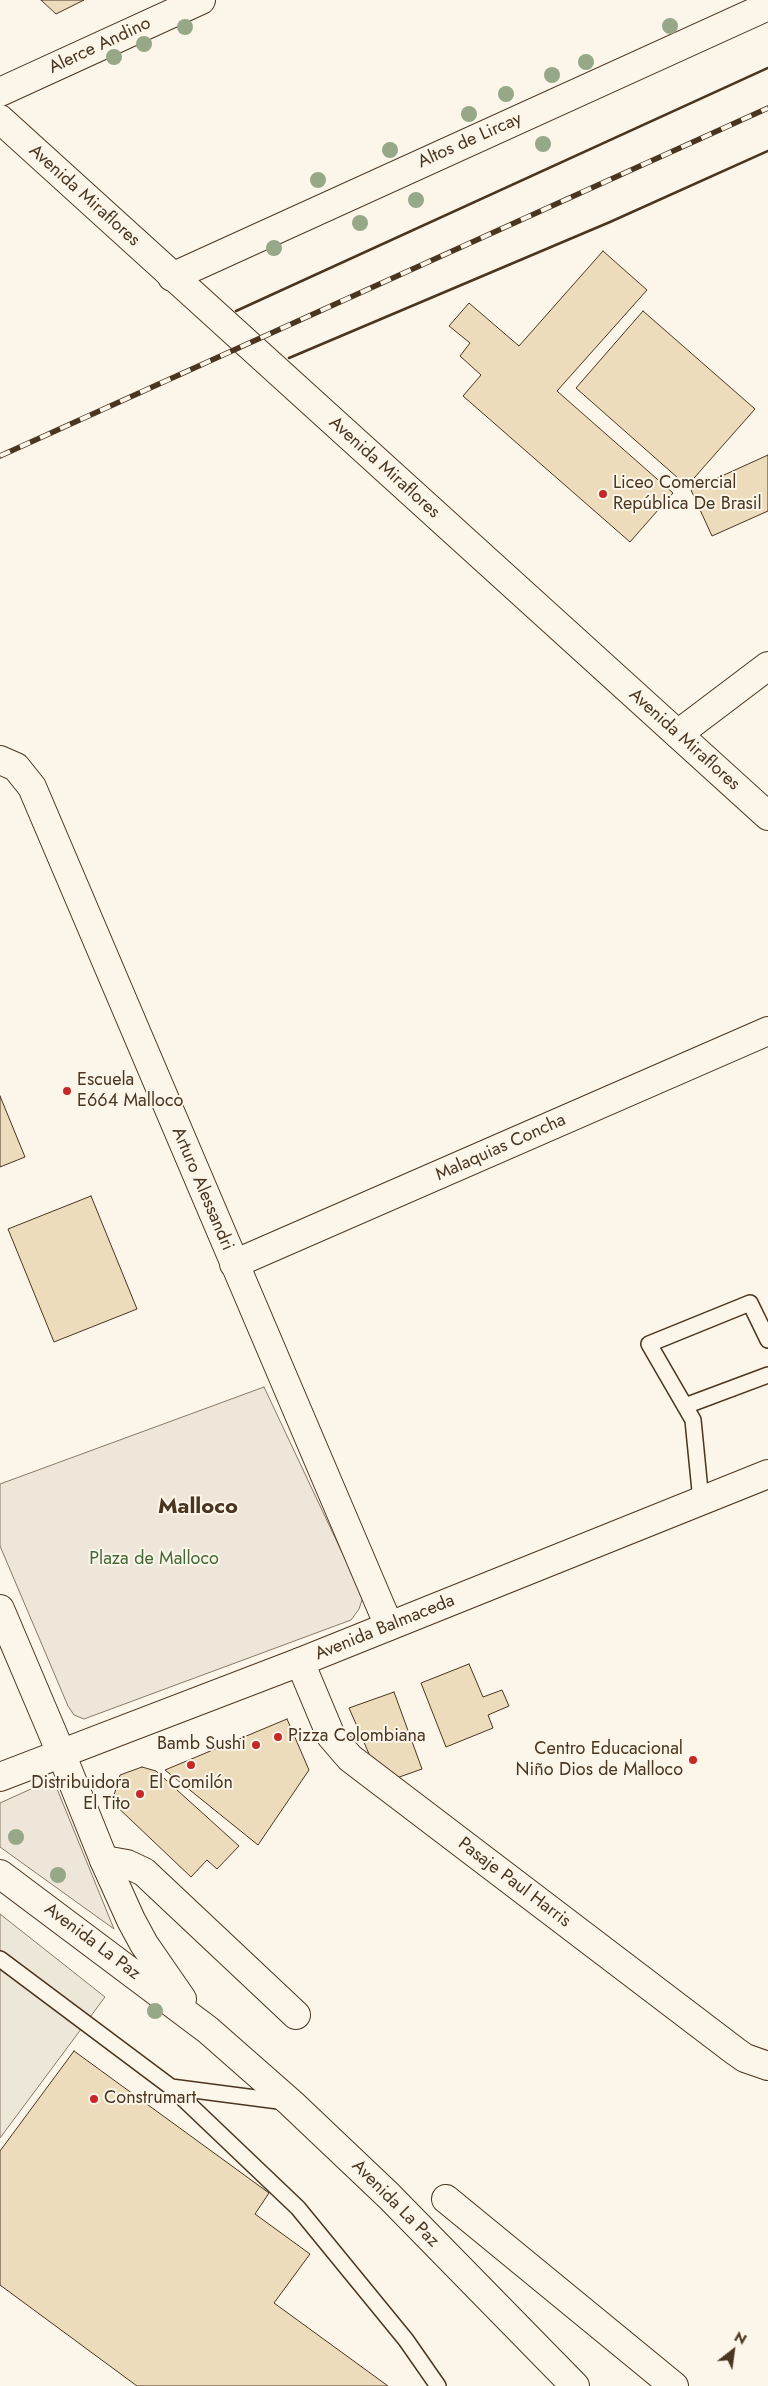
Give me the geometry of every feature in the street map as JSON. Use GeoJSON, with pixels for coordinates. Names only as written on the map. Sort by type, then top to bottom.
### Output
{"type":"FeatureCollection","features":[{"type":"Feature","properties":{"kind":"street","name":"Alerce Andino"},"geometry":{"type":"LineString","coordinates":[[0,92],[201,0]]}},
{"type":"Feature","properties":{"kind":"street","name":"Altos de Lircay"},"geometry":{"type":"LineString","coordinates":[[172,276],[768,6]]}},
{"type":"Feature","properties":{"kind":"street","name":"Avenida Miraflores"},"geometry":{"type":"LineString","coordinates":[[0,119],[768,816]]}},
{"type":"Feature","properties":{"kind":"street"},"geometry":{"type":"LineString","coordinates":[[678,734],[768,666]]}},
{"type":"Feature","properties":{"kind":"street","name":"Arturo Alessandri"},"geometry":{"type":"LineString","coordinates":[[2,761],[16,767],[32,787],[389,1626]]}},
{"type":"Feature","properties":{"kind":"street","name":"Malaquias Concha"},"geometry":{"type":"LineString","coordinates":[[234,1264],[768,1031]]}},
{"type":"Feature","properties":{"kind":"street","name":"Avenida Balmaceda"},"geometry":{"type":"LineString","coordinates":[[0,1777],[300,1662],[768,1474]]}},
{"type":"Feature","properties":{"kind":"street","name":"Avenida La Paz"},"geometry":{"type":"LineString","coordinates":[[0,1609],[104,1860],[144,1944],[183,2000],[208,2030]]}},
{"type":"Feature","properties":{"kind":"street","name":"Pasaje Paul Harris"},"geometry":{"type":"LineString","coordinates":[[300,1662],[331,1736],[350,1758],[735,2051],[751,2061],[768,2066]]}},
{"type":"Feature","properties":{"kind":"street"},"geometry":{"type":"LineString","coordinates":[[104,1860],[126,1864],[144,1872],[296,2015]]}},
{"type":"Feature","properties":{"kind":"street","name":"Avenida La Paz"},"geometry":{"type":"LineString","coordinates":[[0,1874],[208,2030],[291,2103],[389,2196],[575,2386]]}},
{"type":"Feature","properties":{"kind":"street"},"geometry":{"type":"LineString","coordinates":[[446,2199],[674,2386]]}},
{"type":"Feature","properties":{"kind":"lane"},"geometry":{"type":"LineString","coordinates":[[700,1501],[693,1420],[649,1344],[750,1303],[768,1340]]}},
{"type":"Feature","properties":{"kind":"lane"},"geometry":{"type":"LineString","coordinates":[[686,1406],[768,1375]]}},
{"type":"Feature","properties":{"kind":"lane"},"geometry":{"type":"LineString","coordinates":[[0,1959],[171,2087],[298,2208],[406,2340],[438,2386]]}},
{"type":"Feature","properties":{"kind":"lane"},"geometry":{"type":"LineString","coordinates":[[171,2087],[291,2103]]}},
{"type":"Feature","properties":{"kind":"green space","name":"Plaza de Malloco"},"geometry":{"type":"Polygon","coordinates":[[[264,1387],[363,1597],[359,1609],[351,1620],[84,1719],[74,1715],[68,1706],[0,1546],[0,1484],[264,1387]]]}},
{"type":"Feature","properties":{"kind":"green space"},"geometry":{"type":"Polygon","coordinates":[[[53,1779],[114,1929],[0,1847],[0,1803],[53,1779]]]}},
{"type":"Feature","properties":{"kind":"shaded area"},"geometry":{"type":"Polygon","coordinates":[[[0,1914],[105,1997],[0,2138],[0,1914]]]}},
{"type":"Feature","properties":{"kind":"building"},"geometry":{"type":"Polygon","coordinates":[[[41,0],[84,0],[56,14],[41,0]]]}},
{"type":"Feature","properties":{"kind":"building"},"geometry":{"type":"Polygon","coordinates":[[[603,251],[647,290],[557,391],[673,493],[630,542],[463,396],[481,375],[460,356],[470,343],[449,326],[469,303],[519,346],[603,251]]]}},
{"type":"Feature","properties":{"kind":"building"},"geometry":{"type":"Polygon","coordinates":[[[643,311],[755,409],[687,486],[576,388],[643,311]]]}},
{"type":"Feature","properties":{"kind":"building"},"geometry":{"type":"Polygon","coordinates":[[[768,455],[768,511],[712,536],[691,490],[768,455]]]}},
{"type":"Feature","properties":{"kind":"building"},"geometry":{"type":"Polygon","coordinates":[[[0,1096],[25,1157],[0,1167],[0,1096]]]}},
{"type":"Feature","properties":{"kind":"building"},"geometry":{"type":"Polygon","coordinates":[[[91,1196],[137,1309],[54,1342],[8,1229],[91,1196]]]}},
{"type":"Feature","properties":{"kind":"building"},"geometry":{"type":"Polygon","coordinates":[[[469,1664],[483,1697],[502,1690],[509,1706],[488,1715],[493,1728],[446,1747],[421,1683],[469,1664]]]}},
{"type":"Feature","properties":{"kind":"building"},"geometry":{"type":"Polygon","coordinates":[[[394,1692],[422,1769],[391,1780],[376,1770],[349,1708],[394,1692]]]}},
{"type":"Feature","properties":{"kind":"building"},"geometry":{"type":"Polygon","coordinates":[[[287,1719],[309,1770],[258,1845],[165,1770],[287,1719]]]}},
{"type":"Feature","properties":{"kind":"building"},"geometry":{"type":"Polygon","coordinates":[[[142,1767],[156,1771],[239,1846],[217,1869],[207,1860],[191,1877],[112,1802],[120,1775],[142,1767]]]}},
{"type":"Feature","properties":{"kind":"building"},"geometry":{"type":"Polygon","coordinates":[[[74,2051],[269,2193],[255,2214],[310,2254],[274,2303],[388,2386],[137,2386],[0,2285],[0,2151],[74,2051]]]}},
{"type":"Feature","properties":{"kind":"railway"},"geometry":{"type":"LineString","coordinates":[[0,456],[768,108]]}},
{"type":"Feature","properties":{"kind":"wall"},"geometry":{"type":"LineString","coordinates":[[236,311],[768,68]]}},
{"type":"Feature","properties":{"kind":"wall"},"geometry":{"type":"LineString","coordinates":[[289,358],[610,222],[768,151]]}},
{"type":"Feature","properties":{"kind":"place","name":"Liceo Comercial República De Brasil"},"geometry":{"type":"Point","coordinates":[603,494]}},
{"type":"Feature","properties":{"kind":"place","name":"Escuela E664 Malloco"},"geometry":{"type":"Point","coordinates":[67,1091]}},
{"type":"Feature","properties":{"kind":"place","name":"Pizza Colombiana"},"geometry":{"type":"Point","coordinates":[278,1737]}},
{"type":"Feature","properties":{"kind":"place","name":"Bamb Sushi"},"geometry":{"type":"Point","coordinates":[256,1745]}},
{"type":"Feature","properties":{"kind":"place","name":"Centro Educacional Niño Dios de Malloco"},"geometry":{"type":"Point","coordinates":[693,1760]}},
{"type":"Feature","properties":{"kind":"place","name":"El Comilón"},"geometry":{"type":"Point","coordinates":[191,1765]}},
{"type":"Feature","properties":{"kind":"place","name":"Distribuidora El Tito"},"geometry":{"type":"Point","coordinates":[140,1794]}},
{"type":"Feature","properties":{"kind":"place","name":"Construmart"},"geometry":{"type":"Point","coordinates":[94,2099]}},
{"type":"Feature","properties":{"kind":"district","name":"Malloco"},"geometry":{"type":"Point","coordinates":[198,1508]}}]}
